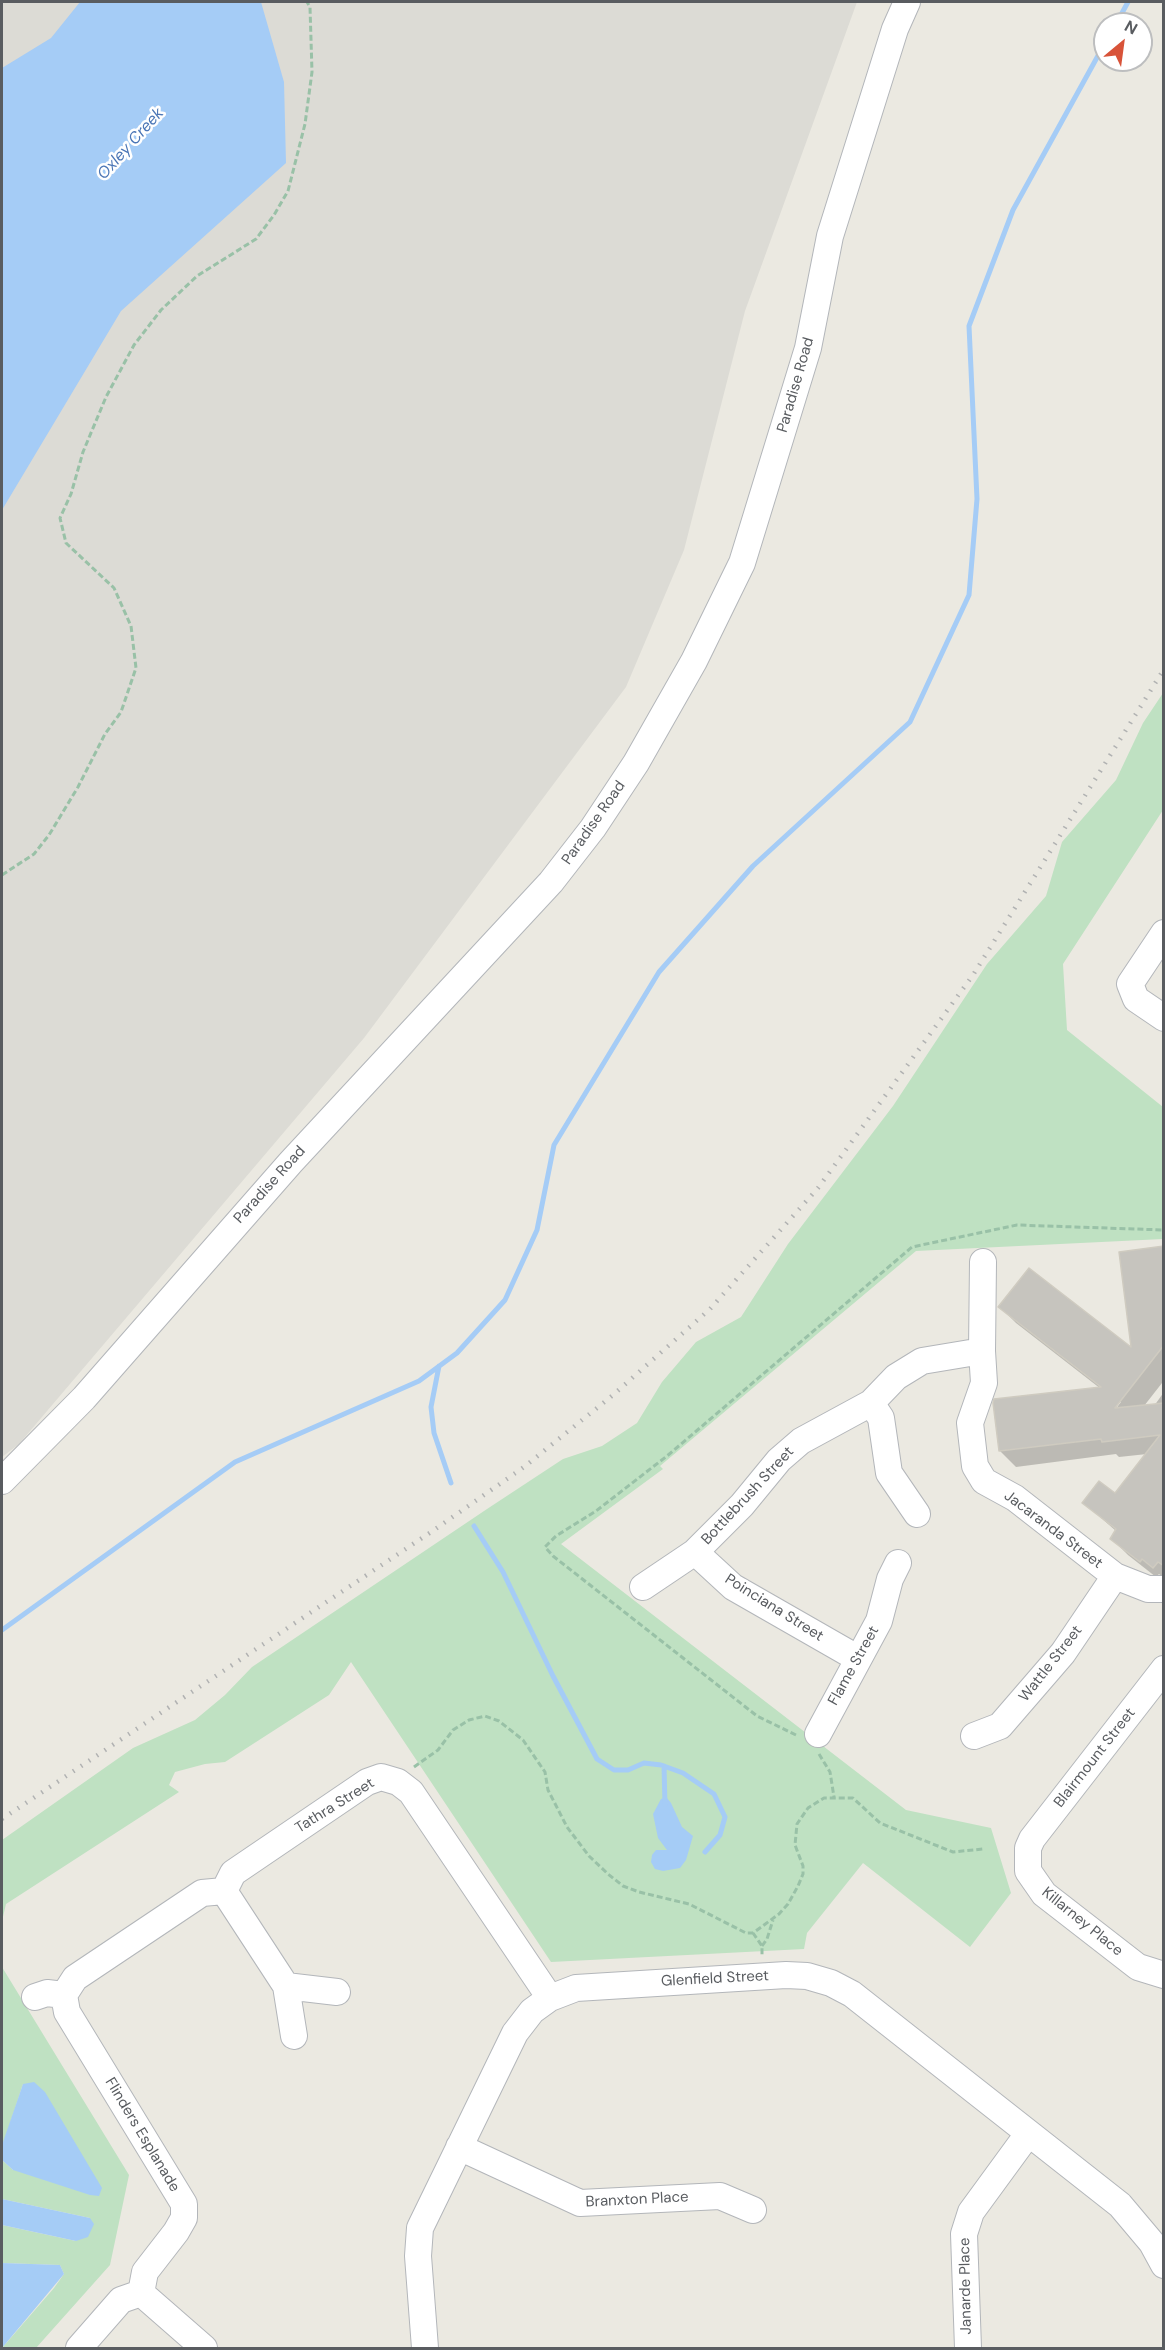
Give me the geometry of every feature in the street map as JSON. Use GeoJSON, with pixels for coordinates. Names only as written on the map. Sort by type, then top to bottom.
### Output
{"type":"FeatureCollection","features":[{"type":"Feature","properties":{"kind":"street","name":"Paradise Road"},"geometry":{"type":"LineString","coordinates":[[2,1481],[84,1398],[291,1162],[551,882],[593,828],[636,763],[694,661],[742,563],[808,348],[830,236],[895,29],[907,2]]}},
{"type":"Feature","properties":{"kind":"street"},"geometry":{"type":"LineString","coordinates":[[1164,933],[1130,984],[1136,999],[1164,1018]]}},
{"type":"Feature","properties":{"kind":"street","name":"Jacaranda Street"},"geometry":{"type":"LineString","coordinates":[[983,1262],[984,1383],[970,1423],[975,1466],[984,1481],[1015,1498],[1115,1576],[1148,1589],[1164,1589]]}},
{"type":"Feature","properties":{"kind":"street","name":"Bottlebrush Street"},"geometry":{"type":"LineString","coordinates":[[644,1587],[695,1552],[742,1505],[779,1460],[801,1441],[871,1403],[896,1377],[922,1361],[982,1351]]}},
{"type":"Feature","properties":{"kind":"street"},"geometry":{"type":"LineString","coordinates":[[871,1403],[881,1418],[889,1473],[917,1514]]}},
{"type":"Feature","properties":{"kind":"street","name":"Poinciana Street"},"geometry":{"type":"LineString","coordinates":[[695,1552],[733,1587],[857,1658]]}},
{"type":"Feature","properties":{"kind":"street","name":"Flame Street"},"geometry":{"type":"LineString","coordinates":[[818,1734],[879,1621],[890,1579],[898,1563]]}},
{"type":"Feature","properties":{"kind":"street","name":"Wattle Street"},"geometry":{"type":"LineString","coordinates":[[974,1736],[1000,1726],[1064,1653],[1115,1576]]}},
{"type":"Feature","properties":{"kind":"street","name":"Blairmount Street"},"geometry":{"type":"LineString","coordinates":[[1028,1848],[1032,1839],[1164,1669]]}},
{"type":"Feature","properties":{"kind":"street","name":"Tathra Street"},"geometry":{"type":"LineString","coordinates":[[224,1891],[234,1873],[367,1782],[381,1777],[398,1782],[411,1792],[550,1998]]}},
{"type":"Feature","properties":{"kind":"street","name":"Killarney Place"},"geometry":{"type":"LineString","coordinates":[[1028,1848],[1028,1871],[1044,1894],[1138,1967],[1164,1975]]}},
{"type":"Feature","properties":{"kind":"street"},"geometry":{"type":"LineString","coordinates":[[35,1997],[47,1993],[64,1995],[75,1978],[202,1893],[224,1891],[286,1986],[294,2036]]}},
{"type":"Feature","properties":{"kind":"street","name":"Glenfield Street"},"geometry":{"type":"LineString","coordinates":[[425,2349],[418,2256],[420,2228],[514,2032],[532,2011],[550,1998],[576,1988],[786,1975],[831,1983],[852,1994],[1120,2205],[1152,2243],[1164,2265]]}},
{"type":"Feature","properties":{"kind":"street"},"geometry":{"type":"LineString","coordinates":[[286,1986],[337,1992]]}},
{"type":"Feature","properties":{"kind":"street","name":"Flinders Esplanade"},"geometry":{"type":"LineString","coordinates":[[64,1995],[66,2012],[184,2204],[184,2218],[145,2272],[141,2293]]}},
{"type":"Feature","properties":{"kind":"street","name":"Janarde Place"},"geometry":{"type":"LineString","coordinates":[[968,2349],[964,2234],[971,2212],[1028,2134]]}},
{"type":"Feature","properties":{"kind":"street","name":"Branxton Place"},"geometry":{"type":"LineString","coordinates":[[459,2147],[580,2203],[720,2196],[753,2210]]}},
{"type":"Feature","properties":{"kind":"street"},"geometry":{"type":"LineString","coordinates":[[79,2349],[120,2300],[141,2293],[204,2349]]}},
{"type":"Feature","properties":{"kind":"path"},"geometry":{"type":"LineString","coordinates":[[2,875],[34,854],[49,835],[78,787],[105,734],[121,712],[136,668],[131,626],[114,588],[66,543],[60,518],[71,494],[83,452],[106,397],[134,345],[161,310],[197,276],[256,239],[288,191],[305,124],[312,72],[310,7],[307,2]]}},
{"type":"Feature","properties":{"kind":"path"},"geometry":{"type":"LineString","coordinates":[[398,1782],[403,1774],[438,1750],[453,1730],[479,1716],[491,1718],[512,1730],[523,1740],[544,1772],[548,1790],[567,1827],[608,1874],[623,1886],[689,1904],[739,1930],[753,1933],[762,1946],[762,1956]]}},
{"type":"Feature","properties":{"kind":"path"},"geometry":{"type":"LineString","coordinates":[[753,1933],[774,1918],[788,1904],[803,1874],[803,1866],[795,1845],[797,1824],[808,1808],[824,1798],[853,1798],[880,1823],[953,1852],[983,1849]]}},
{"type":"Feature","properties":{"kind":"path"},"geometry":{"type":"LineString","coordinates":[[762,1946],[767,1939],[774,1918]]}},
{"type":"Feature","properties":{"kind":"shaded area"},"geometry":{"type":"Polygon","coordinates":[[[2,2],[857,2],[745,311],[684,550],[626,687],[364,1038],[19,1444],[2,1457],[2,2]]]}},
{"type":"Feature","properties":{"kind":"green space"},"geometry":{"type":"Polygon","coordinates":[[[1163,693],[1163,810],[1063,964],[1067,1030],[1163,1107],[1163,1239],[916,1251],[660,1466],[663,1469],[561,1544],[906,1810],[991,1828],[1011,1893],[970,1947],[863,1863],[807,1933],[804,1949],[551,1962],[351,1662],[329,1695],[225,1762],[205,1764],[175,1772],[169,1785],[179,1792],[6,1904],[2,1921],[2,1840],[133,1748],[195,1720],[225,1695],[252,1667],[563,1459],[602,1446],[637,1423],[662,1382],[696,1342],[741,1317],[788,1244],[893,1106],[987,964],[1046,896],[1062,842],[1116,780],[1143,723],[1163,693]]]}},
{"type":"Feature","properties":{"kind":"green space"},"geometry":{"type":"Polygon","coordinates":[[[2,1967],[129,2175],[110,2265],[36,2348],[2,2348],[64,2274],[60,2265],[2,2263],[2,2225],[76,2241],[90,2218],[2,2199],[2,2160],[13,2170],[23,2084],[2,2148],[2,1967]]]}},
{"type":"Feature","properties":{"kind":"water","name":"Oxley Creek"},"geometry":{"type":"Polygon","coordinates":[[[80,2],[261,2],[284,82],[286,163],[121,311],[2,510],[2,68],[51,38],[80,2]]]}},
{"type":"Feature","properties":{"kind":"water"},"geometry":{"type":"Polygon","coordinates":[[[666,1797],[682,1827],[693,1836],[686,1860],[680,1868],[663,1871],[655,1869],[651,1862],[656,1850],[667,1850],[658,1838],[653,1814],[661,1799],[666,1797]]]}},
{"type":"Feature","properties":{"kind":"water"},"geometry":{"type":"Polygon","coordinates":[[[34,2082],[45,2092],[102,2188],[99,2196],[13,2170],[2,2160],[2,2145],[23,2084],[34,2082]]]}},
{"type":"Feature","properties":{"kind":"water"},"geometry":{"type":"Polygon","coordinates":[[[2,2199],[90,2218],[94,2224],[88,2237],[76,2241],[2,2225],[2,2199]]]}},
{"type":"Feature","properties":{"kind":"water"},"geometry":{"type":"Polygon","coordinates":[[[2,2263],[60,2265],[64,2274],[2,2348],[2,2263]]]}},
{"type":"Feature","properties":{"kind":"building"},"geometry":{"type":"Polygon","coordinates":[[[1164,1246],[1164,1345],[1115,1408],[1164,1403],[1164,1566],[1158,1562],[1153,1568],[1142,1559],[1140,1562],[1110,1539],[1116,1529],[1082,1503],[1099,1481],[1115,1493],[1160,1435],[1102,1442],[1101,1439],[999,1451],[993,1403],[994,1399],[1101,1387],[998,1307],[1029,1268],[1131,1347],[1119,1252],[1164,1246]]]}},
{"type":"Feature","properties":{"kind":"waterway"},"geometry":{"type":"LineString","coordinates":[[1123,12],[1128,2]]}},
{"type":"Feature","properties":{"kind":"waterway"},"geometry":{"type":"LineString","coordinates":[[2,1630],[235,1462],[419,1381],[457,1353],[505,1300],[537,1230],[554,1145],[659,972],[753,866],[910,722],[969,595],[977,499],[969,326],[1013,210],[1093,65]]}},
{"type":"Feature","properties":{"kind":"waterway"},"geometry":{"type":"LineString","coordinates":[[439,1366],[431,1407],[434,1433],[451,1483]]}},
{"type":"Feature","properties":{"kind":"waterway"},"geometry":{"type":"LineString","coordinates":[[474,1526],[503,1572],[553,1676],[597,1759],[614,1770],[628,1770],[644,1763],[661,1765],[683,1773],[714,1794],[725,1817],[720,1835],[705,1852]]}},
{"type":"Feature","properties":{"kind":"waterway"},"geometry":{"type":"LineString","coordinates":[[664,1766],[665,1805]]}},
{"type":"Feature","properties":{"kind":"railway"},"geometry":{"type":"LineString","coordinates":[[2,1819],[434,1530],[524,1467],[613,1395],[710,1309],[818,1188],[973,975],[1164,669]]}}]}
